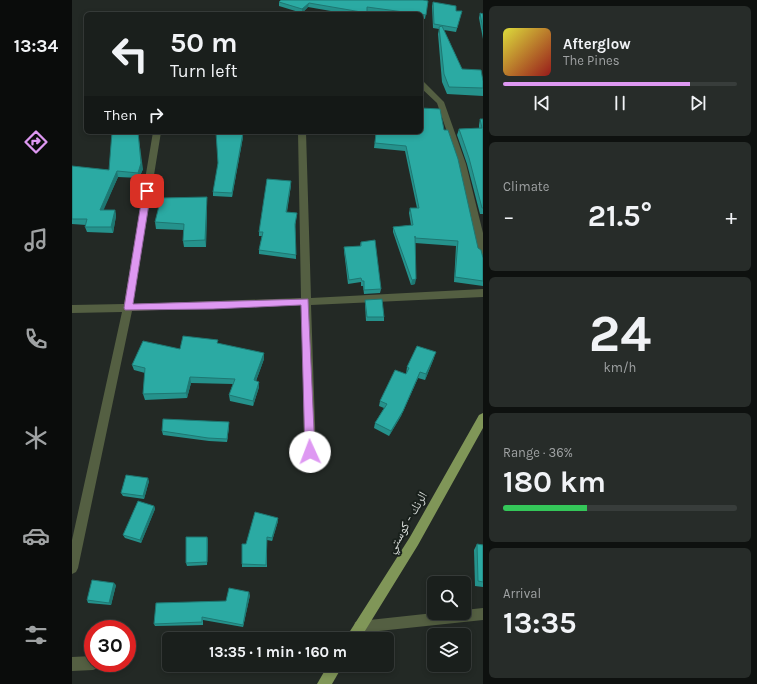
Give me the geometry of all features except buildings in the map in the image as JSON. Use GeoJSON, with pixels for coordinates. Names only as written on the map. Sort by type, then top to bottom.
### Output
{"type":"FeatureCollection","features":[{"type":"Feature","properties":{"kind":"main road","name":"الرنك - كوستي"},"geometry":{"type":"LineString","coordinates":[[356,632],[414,541],[483,418]]}},
{"type":"Feature","properties":{"kind":"main road"},"geometry":{"type":"LineString","coordinates":[[324,684],[332,672]]}},
{"type":"Feature","properties":{"kind":"street"},"geometry":{"type":"LineString","coordinates":[[423,86],[440,102],[462,164],[483,252]]}},
{"type":"Feature","properties":{"kind":"street"},"geometry":{"type":"LineString","coordinates":[[72,568],[128,308],[157,134]]}},
{"type":"Feature","properties":{"kind":"street"},"geometry":{"type":"LineString","coordinates":[[302,134],[305,301],[310,452]]}},
{"type":"Feature","properties":{"kind":"street"},"geometry":{"type":"LineString","coordinates":[[72,309],[213,306],[483,292]]}},
{"type":"Feature","properties":{"kind":"street"},"geometry":{"type":"LineString","coordinates":[[360,626],[483,614]]}},
{"type":"Feature","properties":{"kind":"street"},"geometry":{"type":"LineString","coordinates":[[72,664],[84,663]]}},
{"type":"Feature","properties":{"kind":"route"},"geometry":{"type":"LineString","coordinates":[[147,191],[128,308],[213,306],[305,301],[310,452]]}}]}
